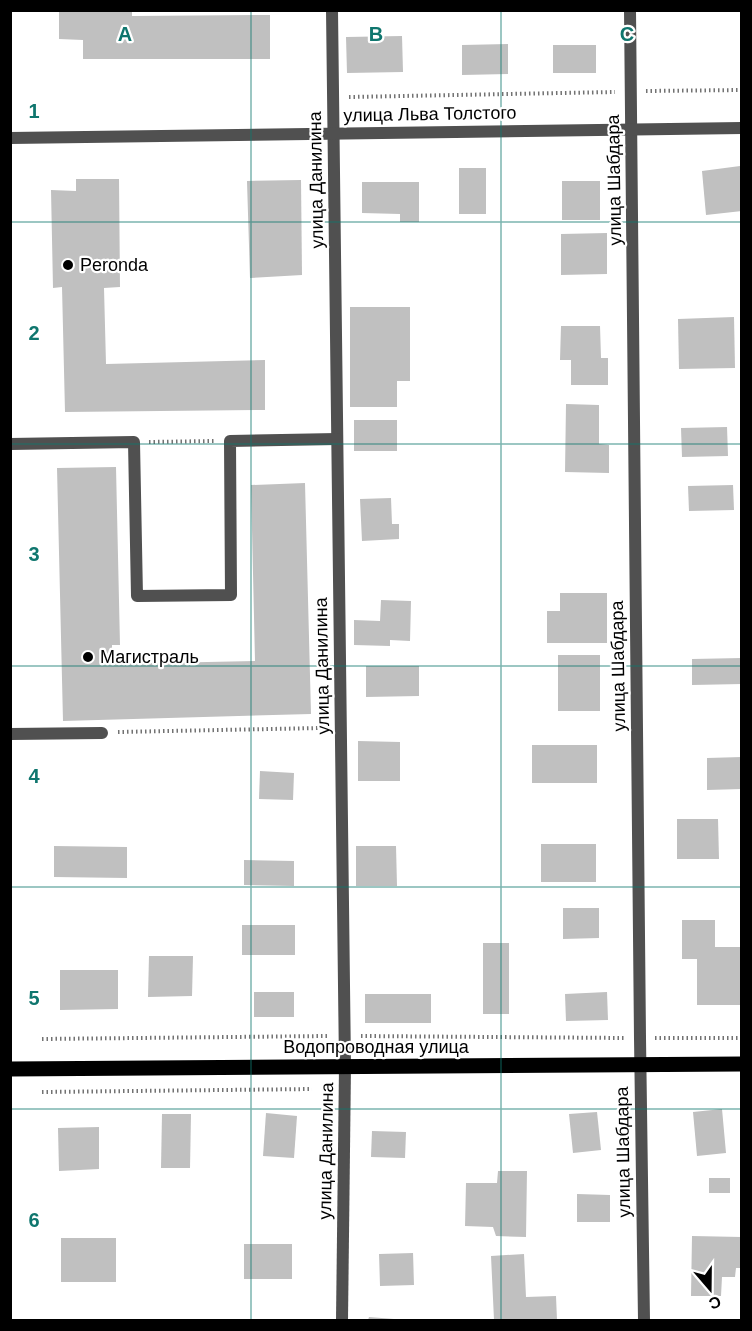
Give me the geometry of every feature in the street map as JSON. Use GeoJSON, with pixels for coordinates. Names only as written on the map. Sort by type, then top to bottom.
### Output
{"type":"FeatureCollection","features":[{"type":"Feature","properties":{"kind":"main road","name":"Водопроводная улица"},"geometry":{"type":"LineString","coordinates":[[10,1069],[741,1064]]}},
{"type":"Feature","properties":{"kind":"street","name":"улица Данилина"},"geometry":{"type":"LineString","coordinates":[[332,10],[345,1066],[342,1320]]}},
{"type":"Feature","properties":{"kind":"street","name":"улица Шабдара"},"geometry":{"type":"LineString","coordinates":[[630,10],[644,1320]]}},
{"type":"Feature","properties":{"kind":"street","name":"улица Льва Толстого"},"geometry":{"type":"LineString","coordinates":[[10,138],[741,128]]}},
{"type":"Feature","properties":{"kind":"street"},"geometry":{"type":"LineString","coordinates":[[10,444],[135,442],[137,596],[231,595],[230,441],[337,439]]}},
{"type":"Feature","properties":{"kind":"street"},"geometry":{"type":"LineString","coordinates":[[10,735],[102,733]]}},
{"type":"Feature","properties":{"kind":"path"},"geometry":{"type":"LineString","coordinates":[[333,97],[741,90]]}},
{"type":"Feature","properties":{"kind":"path"},"geometry":{"type":"LineString","coordinates":[[135,442],[230,441]]}},
{"type":"Feature","properties":{"kind":"path"},"geometry":{"type":"LineString","coordinates":[[102,733],[321,728]]}},
{"type":"Feature","properties":{"kind":"path"},"geometry":{"type":"LineString","coordinates":[[640,1038],[741,1038]]}},
{"type":"Feature","properties":{"kind":"path"},"geometry":{"type":"LineString","coordinates":[[42,1092],[312,1089]]}},
{"type":"Feature","properties":{"kind":"building"},"geometry":{"type":"Polygon","coordinates":[[[59,10],[132,10],[132,16],[270,15],[270,59],[83,59],[83,40],[59,39],[59,10]]]}},
{"type":"Feature","properties":{"kind":"building"},"geometry":{"type":"Polygon","coordinates":[[[402,36],[403,72],[347,73],[346,37],[402,36]]]}},
{"type":"Feature","properties":{"kind":"building"},"geometry":{"type":"Polygon","coordinates":[[[508,44],[508,74],[462,75],[462,45],[508,44]]]}},
{"type":"Feature","properties":{"kind":"building"},"geometry":{"type":"Polygon","coordinates":[[[553,45],[596,45],[596,73],[553,73],[553,45]]]}},
{"type":"Feature","properties":{"kind":"building"},"geometry":{"type":"Polygon","coordinates":[[[740,166],[742,211],[706,215],[702,171],[740,166]]]}},
{"type":"Feature","properties":{"kind":"building"},"geometry":{"type":"Polygon","coordinates":[[[459,168],[486,168],[486,214],[459,214],[459,168]]]}},
{"type":"Feature","properties":{"kind":"building"},"geometry":{"type":"Polygon","coordinates":[[[76,179],[119,179],[120,287],[104,288],[106,364],[265,360],[265,410],[65,412],[62,287],[53,288],[51,190],[76,191],[76,179]]]}},
{"type":"Feature","properties":{"kind":"building"},"geometry":{"type":"Polygon","coordinates":[[[301,180],[302,275],[250,278],[247,181],[301,180]]]}},
{"type":"Feature","properties":{"kind":"building"},"geometry":{"type":"Polygon","coordinates":[[[562,181],[600,181],[600,220],[562,220],[562,181]]]}},
{"type":"Feature","properties":{"kind":"building"},"geometry":{"type":"Polygon","coordinates":[[[362,182],[419,182],[419,222],[400,222],[400,214],[362,213],[362,182]]]}},
{"type":"Feature","properties":{"kind":"building"},"geometry":{"type":"Polygon","coordinates":[[[607,233],[607,274],[561,275],[561,234],[607,233]]]}},
{"type":"Feature","properties":{"kind":"building"},"geometry":{"type":"Polygon","coordinates":[[[350,307],[410,307],[410,381],[397,381],[397,407],[350,407],[350,307]]]}},
{"type":"Feature","properties":{"kind":"building"},"geometry":{"type":"Polygon","coordinates":[[[734,317],[735,368],[679,369],[678,319],[734,317]]]}},
{"type":"Feature","properties":{"kind":"building"},"geometry":{"type":"Polygon","coordinates":[[[561,326],[600,326],[601,358],[608,358],[608,385],[571,385],[571,360],[560,360],[561,326]]]}},
{"type":"Feature","properties":{"kind":"building"},"geometry":{"type":"Polygon","coordinates":[[[566,404],[599,405],[599,444],[609,445],[609,473],[565,472],[566,404]]]}},
{"type":"Feature","properties":{"kind":"building"},"geometry":{"type":"Polygon","coordinates":[[[354,420],[397,420],[397,451],[354,451],[354,420]]]}},
{"type":"Feature","properties":{"kind":"building"},"geometry":{"type":"Polygon","coordinates":[[[727,427],[728,456],[682,457],[681,428],[727,427]]]}},
{"type":"Feature","properties":{"kind":"building"},"geometry":{"type":"Polygon","coordinates":[[[116,467],[120,645],[112,645],[112,664],[255,661],[251,485],[305,483],[311,714],[63,721],[57,468],[116,467]]]}},
{"type":"Feature","properties":{"kind":"building"},"geometry":{"type":"Polygon","coordinates":[[[733,485],[734,510],[689,511],[688,486],[733,485]]]}},
{"type":"Feature","properties":{"kind":"building"},"geometry":{"type":"Polygon","coordinates":[[[391,498],[392,524],[399,524],[399,539],[362,541],[360,499],[391,498]]]}},
{"type":"Feature","properties":{"kind":"building"},"geometry":{"type":"Polygon","coordinates":[[[560,593],[607,593],[607,643],[547,643],[547,611],[560,611],[560,593]]]}},
{"type":"Feature","properties":{"kind":"building"},"geometry":{"type":"Polygon","coordinates":[[[381,600],[411,601],[410,641],[390,640],[390,646],[354,645],[354,620],[380,621],[381,600]]]}},
{"type":"Feature","properties":{"kind":"building"},"geometry":{"type":"Polygon","coordinates":[[[558,655],[600,655],[600,711],[558,711],[558,655]]]}},
{"type":"Feature","properties":{"kind":"building"},"geometry":{"type":"Polygon","coordinates":[[[742,658],[742,684],[692,685],[692,659],[742,658]]]}},
{"type":"Feature","properties":{"kind":"building"},"geometry":{"type":"Polygon","coordinates":[[[366,666],[419,666],[419,696],[366,697],[366,666]]]}},
{"type":"Feature","properties":{"kind":"building"},"geometry":{"type":"Polygon","coordinates":[[[358,741],[400,742],[400,781],[358,781],[358,741]]]}},
{"type":"Feature","properties":{"kind":"building"},"geometry":{"type":"Polygon","coordinates":[[[532,745],[597,745],[597,783],[532,783],[532,745]]]}},
{"type":"Feature","properties":{"kind":"building"},"geometry":{"type":"Polygon","coordinates":[[[742,757],[742,789],[707,790],[707,758],[742,757]]]}},
{"type":"Feature","properties":{"kind":"building"},"geometry":{"type":"Polygon","coordinates":[[[260,771],[294,773],[293,800],[259,799],[260,771]]]}},
{"type":"Feature","properties":{"kind":"building"},"geometry":{"type":"Polygon","coordinates":[[[677,819],[718,819],[719,859],[677,859],[677,819]]]}},
{"type":"Feature","properties":{"kind":"building"},"geometry":{"type":"Polygon","coordinates":[[[541,844],[596,844],[596,882],[541,882],[541,844]]]}},
{"type":"Feature","properties":{"kind":"building"},"geometry":{"type":"Polygon","coordinates":[[[54,846],[127,847],[127,878],[54,877],[54,846]]]}},
{"type":"Feature","properties":{"kind":"building"},"geometry":{"type":"Polygon","coordinates":[[[356,846],[396,846],[397,886],[356,886],[356,846]]]}},
{"type":"Feature","properties":{"kind":"building"},"geometry":{"type":"Polygon","coordinates":[[[244,860],[294,861],[294,886],[244,885],[244,860]]]}},
{"type":"Feature","properties":{"kind":"building"},"geometry":{"type":"Polygon","coordinates":[[[563,908],[599,908],[599,938],[563,939],[563,908]]]}},
{"type":"Feature","properties":{"kind":"building"},"geometry":{"type":"Polygon","coordinates":[[[682,920],[715,920],[715,947],[740,947],[741,1005],[697,1005],[697,959],[682,959],[682,920]]]}},
{"type":"Feature","properties":{"kind":"building"},"geometry":{"type":"Polygon","coordinates":[[[242,925],[295,925],[295,955],[242,955],[242,925]]]}},
{"type":"Feature","properties":{"kind":"building"},"geometry":{"type":"Polygon","coordinates":[[[483,943],[509,943],[509,1014],[483,1014],[483,943]]]}},
{"type":"Feature","properties":{"kind":"building"},"geometry":{"type":"Polygon","coordinates":[[[149,956],[193,956],[192,996],[148,997],[149,956]]]}},
{"type":"Feature","properties":{"kind":"building"},"geometry":{"type":"Polygon","coordinates":[[[60,970],[118,970],[118,1009],[60,1010],[60,970]]]}},
{"type":"Feature","properties":{"kind":"building"},"geometry":{"type":"Polygon","coordinates":[[[254,992],[294,992],[294,1017],[254,1017],[254,992]]]}},
{"type":"Feature","properties":{"kind":"building"},"geometry":{"type":"Polygon","coordinates":[[[607,992],[608,1020],[566,1021],[565,994],[607,992]]]}},
{"type":"Feature","properties":{"kind":"building"},"geometry":{"type":"Polygon","coordinates":[[[365,994],[431,994],[431,1023],[365,1023],[365,994]]]}},
{"type":"Feature","properties":{"kind":"building"},"geometry":{"type":"Polygon","coordinates":[[[722,1109],[726,1153],[697,1156],[693,1112],[722,1109]]]}},
{"type":"Feature","properties":{"kind":"building"},"geometry":{"type":"Polygon","coordinates":[[[597,1112],[601,1150],[573,1153],[569,1114],[597,1112]]]}},
{"type":"Feature","properties":{"kind":"building"},"geometry":{"type":"Polygon","coordinates":[[[266,1113],[297,1116],[294,1158],[263,1156],[266,1113]]]}},
{"type":"Feature","properties":{"kind":"building"},"geometry":{"type":"Polygon","coordinates":[[[162,1114],[191,1114],[190,1168],[161,1168],[162,1114]]]}},
{"type":"Feature","properties":{"kind":"building"},"geometry":{"type":"Polygon","coordinates":[[[99,1127],[99,1169],[59,1171],[58,1128],[99,1127]]]}},
{"type":"Feature","properties":{"kind":"building"},"geometry":{"type":"Polygon","coordinates":[[[372,1131],[406,1132],[405,1158],[371,1157],[372,1131]]]}},
{"type":"Feature","properties":{"kind":"building"},"geometry":{"type":"Polygon","coordinates":[[[498,1171],[527,1171],[526,1237],[496,1236],[493,1227],[465,1226],[466,1183],[497,1183],[498,1171]]]}},
{"type":"Feature","properties":{"kind":"building"},"geometry":{"type":"Polygon","coordinates":[[[709,1178],[730,1178],[730,1193],[709,1193],[709,1178]]]}},
{"type":"Feature","properties":{"kind":"building"},"geometry":{"type":"Polygon","coordinates":[[[577,1194],[610,1195],[610,1222],[577,1222],[577,1194]]]}},
{"type":"Feature","properties":{"kind":"building"},"geometry":{"type":"Polygon","coordinates":[[[692,1236],[742,1237],[742,1268],[736,1268],[735,1277],[722,1277],[721,1296],[691,1296],[692,1236]]]}},
{"type":"Feature","properties":{"kind":"building"},"geometry":{"type":"Polygon","coordinates":[[[61,1238],[116,1238],[116,1282],[61,1282],[61,1238]]]}},
{"type":"Feature","properties":{"kind":"building"},"geometry":{"type":"Polygon","coordinates":[[[244,1244],[292,1244],[292,1279],[244,1279],[244,1244]]]}},
{"type":"Feature","properties":{"kind":"building"},"geometry":{"type":"Polygon","coordinates":[[[413,1253],[414,1285],[380,1286],[379,1254],[413,1253]]]}},
{"type":"Feature","properties":{"kind":"building"},"geometry":{"type":"Polygon","coordinates":[[[524,1254],[526,1297],[556,1296],[557,1320],[494,1320],[491,1256],[524,1254]]]}},
{"type":"Feature","properties":{"kind":"building"},"geometry":{"type":"Polygon","coordinates":[[[369,1317],[394,1319],[394,1320],[368,1320],[369,1317]]]}},
{"type":"Feature","properties":{"kind":"place","name":"Peronda"},"geometry":{"type":"Point","coordinates":[68,265]}},
{"type":"Feature","properties":{"kind":"place","name":"Магистраль"},"geometry":{"type":"Point","coordinates":[88,657]}}]}
